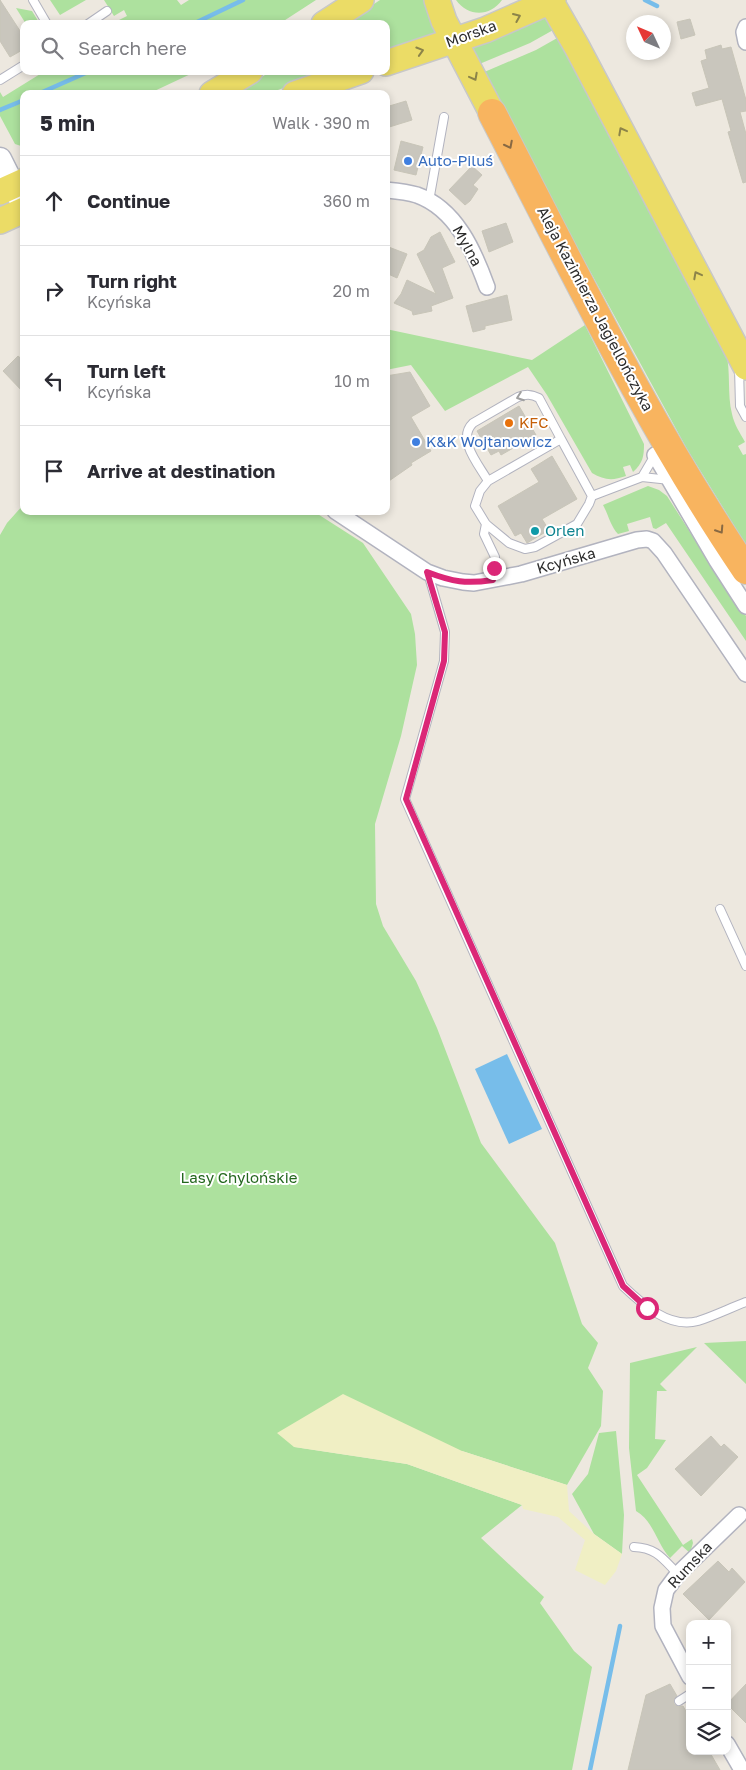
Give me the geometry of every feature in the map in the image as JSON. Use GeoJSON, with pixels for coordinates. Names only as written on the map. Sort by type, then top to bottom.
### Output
{"type":"FeatureCollection","features":[{"type":"Feature","properties":{"kind":"highway","name":"Aleja Kazimierza Jagiellończyka"},"geometry":{"type":"LineString","coordinates":[[492,113],[625,366],[685,475],[746,570]]}},
{"type":"Feature","properties":{"kind":"highway"},"geometry":{"type":"LineString","coordinates":[[625,366],[630,400],[645,437],[649,466]]}},
{"type":"Feature","properties":{"kind":"main road"},"geometry":{"type":"LineString","coordinates":[[330,20],[361,0]]}},
{"type":"Feature","properties":{"kind":"main road","name":"Aleja Kazimierza Jagiellończyka"},"geometry":{"type":"LineString","coordinates":[[437,0],[444,21],[492,113]]}},
{"type":"Feature","properties":{"kind":"main road"},"geometry":{"type":"LineString","coordinates":[[551,0],[742,360]]}},
{"type":"Feature","properties":{"kind":"main road","name":"Morska"},"geometry":{"type":"LineString","coordinates":[[390,62],[485,30],[551,0]]}},
{"type":"Feature","properties":{"kind":"main road"},"geometry":{"type":"LineString","coordinates":[[219,90],[243,75]]}},
{"type":"Feature","properties":{"kind":"main road"},"geometry":{"type":"LineString","coordinates":[[307,90],[350,75]]}},
{"type":"Feature","properties":{"kind":"main road"},"geometry":{"type":"LineString","coordinates":[[0,221],[17,195]]}},
{"type":"Feature","properties":{"kind":"street"},"geometry":{"type":"LineString","coordinates":[[746,27],[744,32],[746,42]]}},
{"type":"Feature","properties":{"kind":"street"},"geometry":{"type":"LineString","coordinates":[[0,159],[17,195]]}},
{"type":"Feature","properties":{"kind":"street","name":"Mylna"},"geometry":{"type":"LineString","coordinates":[[390,191],[416,195],[444,211],[459,228],[478,263],[487,287]]}},
{"type":"Feature","properties":{"kind":"street"},"geometry":{"type":"LineString","coordinates":[[649,466],[670,480],[717,561],[746,606]]}},
{"type":"Feature","properties":{"kind":"street","name":"Kcyńska"},"geometry":{"type":"LineString","coordinates":[[341,515],[427,572],[443,578],[474,583],[521,574],[637,540],[647,539],[653,541],[672,564],[746,674]]}},
{"type":"Feature","properties":{"kind":"street","name":"Rumska"},"geometry":{"type":"LineString","coordinates":[[686,1670],[663,1626],[661,1617],[666,1590],[678,1574],[739,1515]]}},
{"type":"Feature","properties":{"kind":"street"},"geometry":{"type":"LineString","coordinates":[[731,1751],[742,1770]]}},
{"type":"Feature","properties":{"kind":"lane"},"geometry":{"type":"LineString","coordinates":[[33,0],[45,20]]}},
{"type":"Feature","properties":{"kind":"lane"},"geometry":{"type":"LineString","coordinates":[[94,20],[107,11]]}},
{"type":"Feature","properties":{"kind":"lane"},"geometry":{"type":"LineString","coordinates":[[0,80],[20,68]]}},
{"type":"Feature","properties":{"kind":"lane"},"geometry":{"type":"LineString","coordinates":[[429,201],[444,117]]}},
{"type":"Feature","properties":{"kind":"lane"},"geometry":{"type":"LineString","coordinates":[[742,360],[740,406],[746,417]]}},
{"type":"Feature","properties":{"kind":"lane"},"geometry":{"type":"LineString","coordinates":[[488,481],[471,452],[468,444],[467,428],[525,394],[539,398],[592,496],[590,504],[577,524],[535,547],[525,549],[509,543],[486,524],[475,506],[480,490],[488,481],[561,439]]}},
{"type":"Feature","properties":{"kind":"lane"},"geometry":{"type":"LineString","coordinates":[[592,496],[649,466],[670,480]]}},
{"type":"Feature","properties":{"kind":"lane"},"geometry":{"type":"LineString","coordinates":[[486,524],[484,534],[495,557],[493,580]]}},
{"type":"Feature","properties":{"kind":"lane"},"geometry":{"type":"LineString","coordinates":[[427,572],[445,632],[444,661],[406,799],[623,1286],[647,1308],[676,1322],[696,1322],[746,1302]]}},
{"type":"Feature","properties":{"kind":"lane"},"geometry":{"type":"LineString","coordinates":[[720,909],[746,966]]}},
{"type":"Feature","properties":{"kind":"lane"},"geometry":{"type":"LineString","coordinates":[[634,1547],[646,1547],[657,1553],[678,1574]]}},
{"type":"Feature","properties":{"kind":"lane"},"geometry":{"type":"LineString","coordinates":[[679,1700],[686,1696]]}},
{"type":"Feature","properties":{"kind":"green space"},"geometry":{"type":"Polygon","coordinates":[[[50,0],[86,0],[60,15],[50,0]]]}},
{"type":"Feature","properties":{"kind":"green space"},"geometry":{"type":"Polygon","coordinates":[[[104,0],[177,0],[181,5],[189,0],[316,0],[285,20],[119,20],[127,16],[124,10],[114,16],[104,0]]]}},
{"type":"Feature","properties":{"kind":"green space"},"geometry":{"type":"Polygon","coordinates":[[[380,0],[424,0],[441,37],[390,52],[390,20],[350,20],[380,0]]]}},
{"type":"Feature","properties":{"kind":"green space"},"geometry":{"type":"Polygon","coordinates":[[[456,0],[502,0],[491,10],[479,13],[467,10],[456,0]]]}},
{"type":"Feature","properties":{"kind":"green space"},"geometry":{"type":"Polygon","coordinates":[[[16,8],[32,11],[38,20],[24,20],[16,8]]]}},
{"type":"Feature","properties":{"kind":"green space"},"geometry":{"type":"Polygon","coordinates":[[[546,14],[555,29],[530,43],[477,65],[469,46],[546,14]]]}},
{"type":"Feature","properties":{"kind":"green space"},"geometry":{"type":"Polygon","coordinates":[[[559,37],[726,352],[732,414],[745,442],[738,446],[743,455],[746,454],[746,545],[687,449],[482,73],[536,50],[559,37]]]}},
{"type":"Feature","properties":{"kind":"green space"},"geometry":{"type":"Polygon","coordinates":[[[39,75],[188,75],[157,90],[20,90],[20,146],[15,144],[0,116],[0,92],[3,97],[39,75]]]}},
{"type":"Feature","properties":{"kind":"green space"},"geometry":{"type":"Polygon","coordinates":[[[265,75],[319,75],[278,90],[242,90],[265,75]]]}},
{"type":"Feature","properties":{"kind":"green space"},"geometry":{"type":"Polygon","coordinates":[[[585,325],[644,444],[641,462],[633,472],[630,465],[623,467],[626,476],[621,478],[608,479],[592,473],[547,395],[528,367],[445,411],[411,365],[390,369],[390,330],[532,360],[585,325]]]}},
{"type":"Feature","properties":{"kind":"green space"},"geometry":{"type":"Polygon","coordinates":[[[648,486],[659,490],[667,496],[734,601],[746,616],[746,641],[666,523],[656,529],[653,528],[650,517],[627,524],[629,531],[618,534],[613,528],[603,505],[648,486]]]}},
{"type":"Feature","properties":{"kind":"green space","name":"Lasy Chylońskie"},"geometry":{"type":"Polygon","coordinates":[[[20,508],[20,515],[319,515],[363,543],[411,614],[415,634],[417,665],[401,736],[375,824],[376,904],[383,926],[416,981],[437,1028],[481,1143],[555,1243],[582,1324],[598,1343],[588,1368],[603,1391],[601,1426],[567,1485],[462,1451],[295,1447],[407,1464],[522,1505],[481,1538],[544,1597],[540,1603],[574,1651],[592,1667],[572,1770],[0,1770],[0,535],[7,523],[20,508]]]}},
{"type":"Feature","properties":{"kind":"green space"},"geometry":{"type":"Polygon","coordinates":[[[746,1341],[746,1384],[704,1343],[746,1341]]]}},
{"type":"Feature","properties":{"kind":"green space"},"geometry":{"type":"Polygon","coordinates":[[[697,1347],[660,1384],[667,1391],[657,1391],[655,1439],[666,1440],[647,1468],[637,1475],[683,1545],[692,1539],[693,1543],[690,1553],[682,1546],[670,1558],[647,1520],[636,1511],[629,1448],[630,1363],[697,1347]]]}},
{"type":"Feature","properties":{"kind":"green space"},"geometry":{"type":"Polygon","coordinates":[[[616,1431],[624,1515],[622,1554],[594,1534],[572,1494],[588,1474],[599,1433],[616,1431]]]}},
{"type":"Feature","properties":{"kind":"sand"},"geometry":{"type":"Polygon","coordinates":[[[343,1394],[462,1451],[567,1485],[569,1511],[594,1534],[622,1554],[616,1571],[605,1585],[575,1570],[585,1540],[558,1517],[523,1509],[522,1505],[407,1464],[294,1447],[277,1433],[343,1394]]]}},
{"type":"Feature","properties":{"kind":"water"},"geometry":{"type":"Polygon","coordinates":[[[507,1054],[542,1129],[509,1144],[475,1069],[507,1054]]]}},
{"type":"Feature","properties":{"kind":"building"},"geometry":{"type":"Polygon","coordinates":[[[0,0],[20,31],[20,51],[10,57],[0,41],[0,0]]]}},
{"type":"Feature","properties":{"kind":"building"},"geometry":{"type":"Polygon","coordinates":[[[690,19],[695,35],[681,39],[677,22],[690,19]]]}},
{"type":"Feature","properties":{"kind":"building"},"geometry":{"type":"Polygon","coordinates":[[[721,45],[722,49],[731,47],[746,100],[746,111],[740,112],[746,134],[746,182],[743,183],[728,132],[731,131],[722,99],[696,106],[692,93],[709,88],[701,61],[707,59],[705,50],[721,45]]]}},
{"type":"Feature","properties":{"kind":"building"},"geometry":{"type":"Polygon","coordinates":[[[406,101],[412,120],[390,127],[390,106],[406,101]]]}},
{"type":"Feature","properties":{"kind":"building","name":"Auto-Piluś"},"geometry":{"type":"Polygon","coordinates":[[[401,141],[423,147],[416,175],[394,170],[401,141]]]}},
{"type":"Feature","properties":{"kind":"building"},"geometry":{"type":"Polygon","coordinates":[[[472,166],[482,175],[473,185],[478,189],[465,205],[449,190],[472,166]]]}},
{"type":"Feature","properties":{"kind":"building"},"geometry":{"type":"Polygon","coordinates":[[[506,223],[513,242],[489,252],[482,231],[506,223]]]}},
{"type":"Feature","properties":{"kind":"building"},"geometry":{"type":"Polygon","coordinates":[[[440,232],[455,262],[442,268],[453,298],[431,306],[432,311],[413,315],[412,311],[394,303],[401,294],[407,280],[436,294],[417,254],[424,250],[431,237],[440,232]]]}},
{"type":"Feature","properties":{"kind":"building"},"geometry":{"type":"Polygon","coordinates":[[[390,248],[407,254],[397,278],[390,275],[390,248]]]}},
{"type":"Feature","properties":{"kind":"building"},"geometry":{"type":"Polygon","coordinates":[[[507,295],[512,320],[485,326],[485,329],[473,332],[466,306],[507,295]]]}},
{"type":"Feature","properties":{"kind":"building"},"geometry":{"type":"Polygon","coordinates":[[[18,356],[20,358],[20,389],[3,371],[18,356]]]}},
{"type":"Feature","properties":{"kind":"building"},"geometry":{"type":"Polygon","coordinates":[[[410,372],[430,406],[411,417],[431,451],[411,463],[412,465],[390,480],[390,375],[410,372]]]}},
{"type":"Feature","properties":{"kind":"building","name":"KFC"},"geometry":{"type":"Polygon","coordinates":[[[519,406],[536,435],[501,455],[499,451],[491,455],[477,431],[519,406]]]}},
{"type":"Feature","properties":{"kind":"building"},"geometry":{"type":"Polygon","coordinates":[[[552,456],[577,499],[542,519],[549,530],[527,543],[521,533],[515,536],[498,506],[539,482],[531,469],[552,456]]]}},
{"type":"Feature","properties":{"kind":"building"},"geometry":{"type":"Polygon","coordinates":[[[711,1436],[721,1447],[724,1444],[738,1457],[701,1496],[675,1469],[711,1436]]]}},
{"type":"Feature","properties":{"kind":"building"},"geometry":{"type":"Polygon","coordinates":[[[718,1561],[729,1572],[732,1568],[745,1582],[709,1620],[683,1594],[718,1561]]]}},
{"type":"Feature","properties":{"kind":"building"},"geometry":{"type":"Polygon","coordinates":[[[670,1684],[677,1696],[674,1699],[674,1704],[683,1706],[686,1711],[686,1755],[711,1755],[720,1770],[628,1770],[646,1695],[670,1684]]]}},
{"type":"Feature","properties":{"kind":"building"},"geometry":{"type":"Polygon","coordinates":[[[746,1684],[746,1723],[731,1708],[731,1700],[746,1684]]]}},
{"type":"Feature","properties":{"kind":"waterway"},"geometry":{"type":"LineString","coordinates":[[201,20],[243,0]]}},
{"type":"Feature","properties":{"kind":"waterway"},"geometry":{"type":"LineString","coordinates":[[645,0],[657,6]]}},
{"type":"Feature","properties":{"kind":"waterway"},"geometry":{"type":"LineString","coordinates":[[47,90],[81,75]]}},
{"type":"Feature","properties":{"kind":"waterway"},"geometry":{"type":"LineString","coordinates":[[0,110],[20,102]]}},
{"type":"Feature","properties":{"kind":"waterway"},"geometry":{"type":"LineString","coordinates":[[590,1770],[620,1626]]}},
{"type":"Feature","properties":{"kind":"place","name":"Auto-Piluś"},"geometry":{"type":"Point","coordinates":[408,161]}},
{"type":"Feature","properties":{"kind":"place","name":"KFC"},"geometry":{"type":"Point","coordinates":[509,423]}},
{"type":"Feature","properties":{"kind":"place","name":"K&K Wojtanowicz"},"geometry":{"type":"Point","coordinates":[416,442]}},
{"type":"Feature","properties":{"kind":"place","name":"Orlen"},"geometry":{"type":"Point","coordinates":[535,531]}},
{"type":"Feature","properties":{"kind":"route"},"geometry":{"type":"LineString","coordinates":[[494,568],[493,580],[474,583],[443,578],[427,572],[442,616],[445,632],[444,661],[406,799],[623,1286],[647,1308]]}}]}
